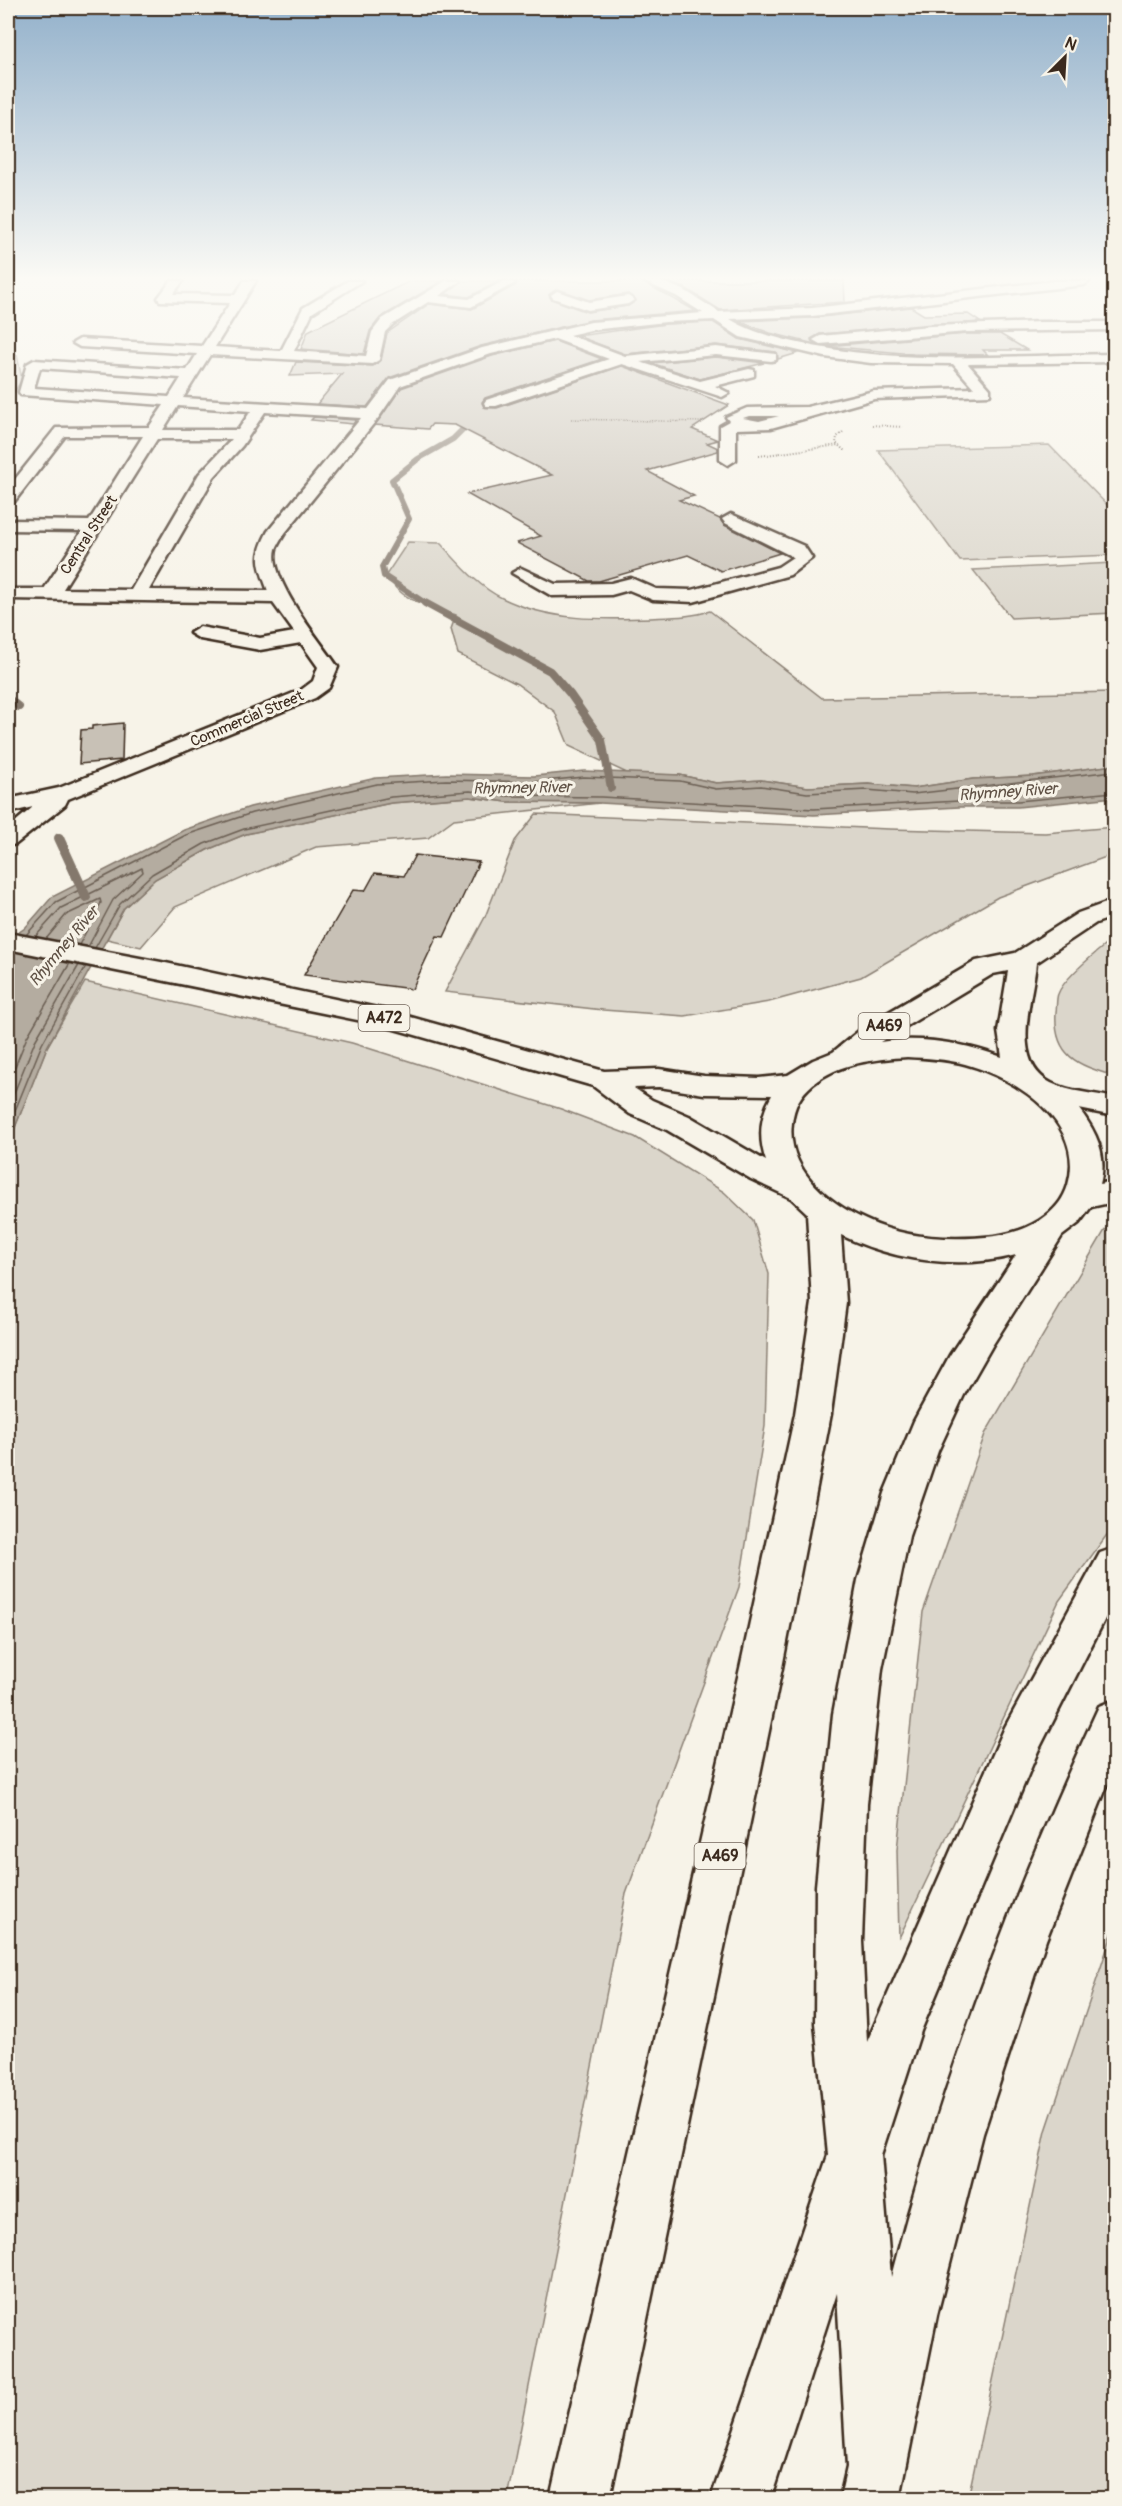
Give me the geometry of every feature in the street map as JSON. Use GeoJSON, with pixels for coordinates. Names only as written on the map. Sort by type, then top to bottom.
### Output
{"type":"FeatureCollection","features":[{"type":"Feature","properties":{"kind":"street"},"geometry":{"type":"LineString","coordinates":[[124,398],[374,414]]}},
{"type":"Feature","properties":{"kind":"street","name":"Central Street"},"geometry":{"type":"LineString","coordinates":[[50,595],[176,398]]}},
{"type":"Feature","properties":{"kind":"street","name":"Commercial Street"},"geometry":{"type":"LineString","coordinates":[[8,806],[66,793],[308,694],[322,684],[328,667],[279,597],[267,563],[267,550],[277,531],[374,414],[377,398]]}},
{"type":"Feature","properties":{"kind":"street"},"geometry":{"type":"LineString","coordinates":[[491,404],[508,398]]}},
{"type":"Feature","properties":{"kind":"street"},"geometry":{"type":"LineString","coordinates":[[728,460],[728,426],[740,423],[774,423],[809,411],[866,398]]}},
{"type":"Feature","properties":{"kind":"street"},"geometry":{"type":"LineString","coordinates":[[137,596],[162,548],[207,474],[242,435],[261,407]]}},
{"type":"Feature","properties":{"kind":"street"},"geometry":{"type":"LineString","coordinates":[[8,498],[61,431],[242,435]]}},
{"type":"Feature","properties":{"kind":"street"},"geometry":{"type":"LineString","coordinates":[[521,573],[552,590],[611,589],[631,584],[653,594],[693,596],[784,571],[803,558],[798,550],[731,519]]}},
{"type":"Feature","properties":{"kind":"street"},"geometry":{"type":"LineString","coordinates":[[8,525],[94,526]]}},
{"type":"Feature","properties":{"kind":"street"},"geometry":{"type":"LineString","coordinates":[[8,594],[50,595]]}},
{"type":"Feature","properties":{"kind":"street","name":"Central Street"},"geometry":{"type":"LineString","coordinates":[[50,595],[279,597]]}},
{"type":"Feature","properties":{"kind":"street"},"geometry":{"type":"LineString","coordinates":[[156,614],[165,596]]}},
{"type":"Feature","properties":{"kind":"street"},"geometry":{"type":"LineString","coordinates":[[200,633],[260,644],[308,636]]}},
{"type":"Feature","properties":{"kind":"street","name":"Commercial Street"},"geometry":{"type":"LineString","coordinates":[[8,839],[66,793]]}},
{"type":"Feature","properties":{"kind":"street","name":"A469"},"geometry":{"type":"LineString","coordinates":[[840,1058],[875,1032],[985,967],[1023,960],[1087,918],[1114,908]]}},
{"type":"Feature","properties":{"kind":"street","name":"A472"},"geometry":{"type":"LineString","coordinates":[[8,941],[161,970],[382,1017],[603,1080],[659,1078],[704,1085],[759,1087],[797,1084]]}},
{"type":"Feature","properties":{"kind":"street"},"geometry":{"type":"LineString","coordinates":[[1023,960],[1022,982],[1011,1018],[1010,1031],[1014,1056],[1034,1085],[1065,1111],[1080,1132],[1088,1155],[1088,1177],[1081,1199],[1068,1215],[1050,1229],[1018,1243],[980,1250],[938,1250],[896,1243],[856,1228],[812,1199],[784,1168],[776,1145],[776,1122],[783,1102],[797,1084],[823,1065],[840,1058],[884,1049],[932,1049],[981,1060],[1034,1085],[1114,1107]]}},
{"type":"Feature","properties":{"kind":"street","name":"A472"},"geometry":{"type":"LineString","coordinates":[[603,1080],[641,1107],[678,1123],[812,1199]]}},
{"type":"Feature","properties":{"kind":"street"},"geometry":{"type":"LineString","coordinates":[[1081,1199],[1114,1191]]}},
{"type":"Feature","properties":{"kind":"street","name":"A469"},"geometry":{"type":"LineString","coordinates":[[580,2499],[761,1668],[815,1404],[829,1303],[812,1199]]}},
{"type":"Feature","properties":{"kind":"street"},"geometry":{"type":"LineString","coordinates":[[873,2483],[855,2153],[840,2023],[838,1956],[840,1861],[851,1734],[862,1663],[886,1551],[919,1450],[965,1358],[1050,1229]]}},
{"type":"Feature","properties":{"kind":"street"},"geometry":{"type":"LineString","coordinates":[[741,2499],[896,2030],[980,1829],[1056,1669],[1114,1565]]}},
{"type":"Feature","properties":{"kind":"street"},"geometry":{"type":"LineString","coordinates":[[873,2483],[934,2218],[994,2015],[1036,1901],[1114,1720]]}},
{"type":"Feature","properties":{"kind":"path"},"geometry":{"type":"LineString","coordinates":[[571,419],[740,423]]}},
{"type":"Feature","properties":{"kind":"path"},"geometry":{"type":"LineString","coordinates":[[863,424],[902,427]]}},
{"type":"Feature","properties":{"kind":"path"},"geometry":{"type":"LineString","coordinates":[[845,430],[837,438],[839,445],[845,451]]}},
{"type":"Feature","properties":{"kind":"path"},"geometry":{"type":"LineString","coordinates":[[728,460],[839,445]]}},
{"type":"Feature","properties":{"kind":"shaded area"},"geometry":{"type":"Polygon","coordinates":[[[1049,445],[1114,512],[1114,555],[960,561],[878,450],[1049,445]]]}},
{"type":"Feature","properties":{"kind":"shaded area"},"geometry":{"type":"Polygon","coordinates":[[[408,542],[440,543],[469,574],[493,593],[520,606],[538,611],[556,615],[613,619],[681,616],[710,611],[822,698],[1114,692],[1114,765],[1033,776],[973,779],[914,788],[868,784],[808,787],[761,780],[716,783],[680,775],[629,774],[569,746],[555,712],[517,684],[458,654],[451,629],[456,615],[407,597],[392,584],[386,575],[408,542]]]}},
{"type":"Feature","properties":{"kind":"shaded area"},"geometry":{"type":"Polygon","coordinates":[[[1114,563],[1114,613],[1011,618],[973,570],[1114,563]]]}},
{"type":"Feature","properties":{"kind":"shaded area"},"geometry":{"type":"Polygon","coordinates":[[[470,797],[507,802],[600,803],[454,819],[428,838],[316,847],[175,907],[141,947],[107,939],[124,908],[155,879],[207,850],[246,834],[391,803],[470,797]]]}},
{"type":"Feature","properties":{"kind":"shaded area"},"geometry":{"type":"Polygon","coordinates":[[[536,814],[889,829],[1045,833],[1114,827],[1114,854],[998,897],[861,977],[769,1002],[685,1016],[603,1010],[445,992],[485,917],[515,841],[536,814]]]}},
{"type":"Feature","properties":{"kind":"shaded area"},"geometry":{"type":"Polygon","coordinates":[[[1114,938],[1114,1076],[1079,1063],[1063,1049],[1056,1027],[1056,1012],[1058,994],[1067,980],[1114,938]]]}},
{"type":"Feature","properties":{"kind":"shaded area"},"geometry":{"type":"Polygon","coordinates":[[[85,982],[352,1043],[561,1109],[635,1137],[724,1192],[753,1220],[769,1274],[765,1426],[739,1587],[626,1894],[507,2498],[8,2498],[8,1145],[47,1047],[85,982]]]}},
{"type":"Feature","properties":{"kind":"shaded area"},"geometry":{"type":"Polygon","coordinates":[[[1114,1226],[1114,1525],[1059,1601],[899,1938],[897,1850],[923,1612],[985,1434],[1105,1230],[1114,1226]]]}},
{"type":"Feature","properties":{"kind":"shaded area"},"geometry":{"type":"Polygon","coordinates":[[[1114,1928],[1114,2498],[968,2498],[1046,2131],[1114,1928]]]}},
{"type":"Feature","properties":{"kind":"water","name":"Rhymney River"},"geometry":{"type":"Polygon","coordinates":[[[1114,765],[1114,797],[1018,807],[959,807],[814,815],[600,803],[507,802],[470,797],[391,803],[246,834],[207,850],[155,879],[124,908],[47,1047],[8,1145],[8,940],[25,928],[52,897],[184,830],[250,807],[376,778],[446,774],[534,776],[584,771],[680,775],[716,783],[761,780],[808,787],[868,784],[914,788],[973,779],[1033,776],[1114,765]]]}},
{"type":"Feature","properties":{"kind":"building"},"geometry":{"type":"Polygon","coordinates":[[[322,398],[374,398],[367,407],[317,404],[322,398]]]}},
{"type":"Feature","properties":{"kind":"building"},"geometry":{"type":"Polygon","coordinates":[[[394,398],[485,398],[482,402],[484,407],[497,408],[527,398],[710,398],[729,405],[692,429],[718,440],[707,443],[718,448],[718,451],[647,471],[694,496],[679,500],[720,519],[724,525],[780,553],[721,571],[688,555],[599,581],[589,581],[517,543],[541,536],[467,494],[552,475],[455,425],[432,424],[428,429],[375,425],[394,398]]]}},
{"type":"Feature","properties":{"kind":"building"},"geometry":{"type":"Polygon","coordinates":[[[314,417],[356,420],[353,424],[311,420],[314,417]]]}},
{"type":"Feature","properties":{"kind":"building"},"geometry":{"type":"Polygon","coordinates":[[[123,723],[122,760],[79,764],[81,730],[92,729],[92,726],[123,723]]]}},
{"type":"Feature","properties":{"kind":"building"},"geometry":{"type":"Polygon","coordinates":[[[415,855],[479,862],[444,937],[437,936],[412,989],[304,975],[353,890],[365,891],[375,873],[404,876],[415,855]]]}},
{"type":"Feature","properties":{"kind":"waterway"},"geometry":{"type":"LineString","coordinates":[[465,417],[470,424]]}},
{"type":"Feature","properties":{"kind":"waterway"},"geometry":{"type":"LineString","coordinates":[[428,605],[384,576],[382,567],[409,519],[392,480],[418,459],[453,439],[469,423]]}},
{"type":"Feature","properties":{"kind":"waterway"},"geometry":{"type":"LineString","coordinates":[[425,603],[550,671],[570,694],[602,740],[611,788]]}},
{"type":"Feature","properties":{"kind":"waterway"},"geometry":{"type":"LineString","coordinates":[[8,698],[19,707]]}},
{"type":"Feature","properties":{"kind":"waterway","name":"Rhymney River"},"geometry":{"type":"LineString","coordinates":[[59,838],[86,897]]}}]}
